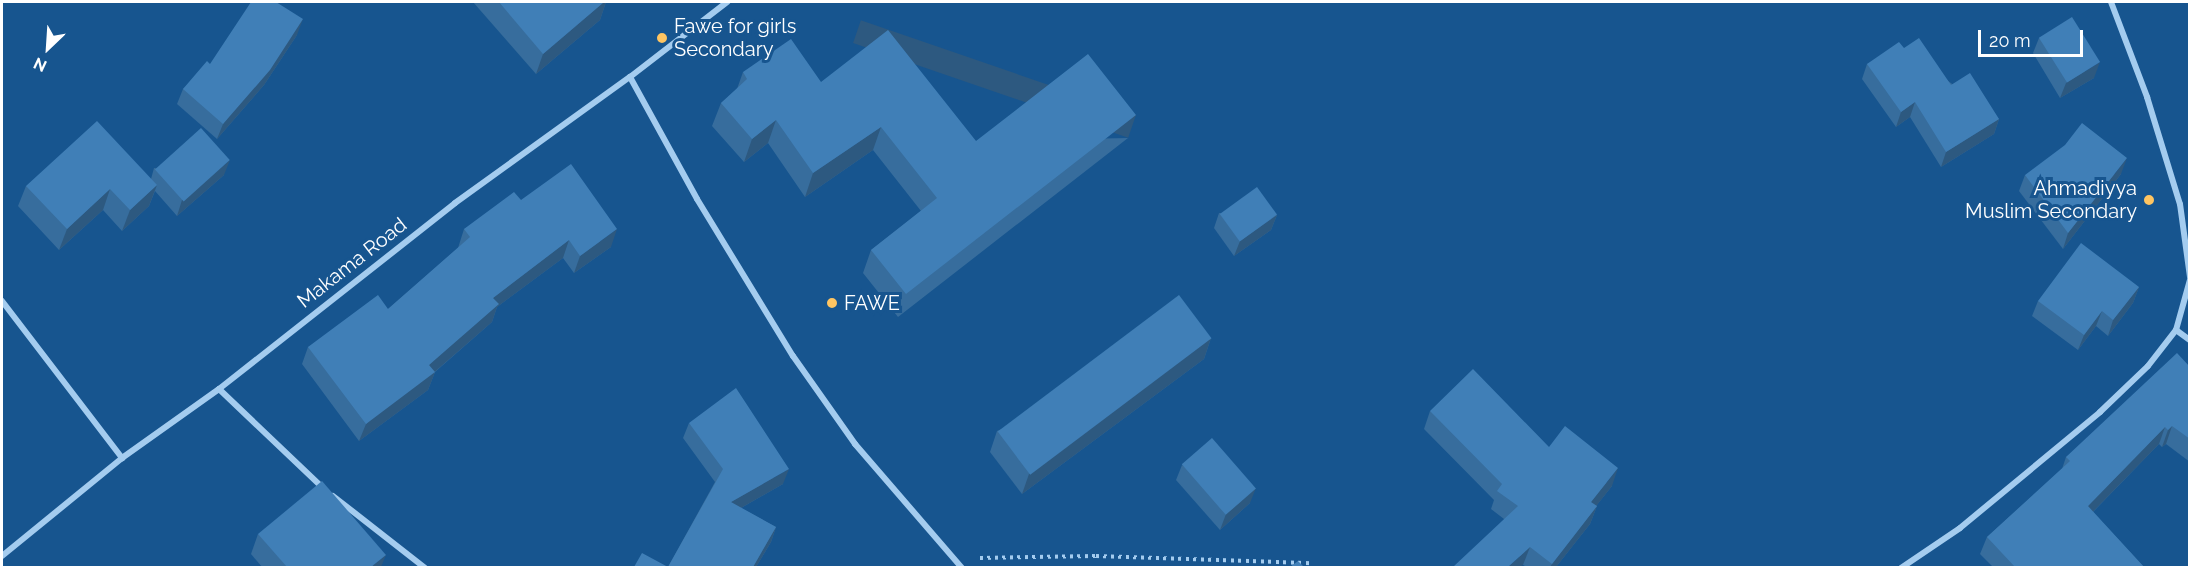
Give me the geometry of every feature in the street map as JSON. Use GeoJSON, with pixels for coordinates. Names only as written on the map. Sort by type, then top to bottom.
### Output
{"type":"FeatureCollection","features":[{"type":"Feature","properties":{"kind":"street","name":"Makama Road"},"geometry":{"type":"LineString","coordinates":[[2,556],[122,458],[219,389],[455,203],[630,77],[727,2]]}},
{"type":"Feature","properties":{"kind":"street"},"geometry":{"type":"LineString","coordinates":[[1901,567],[1960,528],[2100,412],[2148,366],[2176,330],[2190,279],[2180,204],[2148,96],[2111,2]]}},
{"type":"Feature","properties":{"kind":"street"},"geometry":{"type":"LineString","coordinates":[[630,77],[697,199],[793,356],[855,444],[962,567]]}},
{"type":"Feature","properties":{"kind":"street"},"geometry":{"type":"LineString","coordinates":[[2,301],[122,458]]}},
{"type":"Feature","properties":{"kind":"street"},"geometry":{"type":"LineString","coordinates":[[2176,330],[2190,340]]}},
{"type":"Feature","properties":{"kind":"street"},"geometry":{"type":"LineString","coordinates":[[219,389],[303,472],[425,567]]}},
{"type":"Feature","properties":{"kind":"path"},"geometry":{"type":"LineString","coordinates":[[952,557],[1096,556],[1311,563]]}},
{"type":"Feature","properties":{"kind":"building"},"geometry":{"type":"Polygon","coordinates":[[[251,2],[276,2],[303,19],[270,70],[223,124],[183,89],[207,61],[210,64],[251,2]]]}},
{"type":"Feature","properties":{"kind":"building"},"geometry":{"type":"Polygon","coordinates":[[[499,2],[604,2],[543,54],[499,2]]]}},
{"type":"Feature","properties":{"kind":"building"},"geometry":{"type":"Polygon","coordinates":[[[2072,17],[2100,62],[2067,83],[2039,38],[2072,17]]]}},
{"type":"Feature","properties":{"kind":"building"},"geometry":{"type":"Polygon","coordinates":[[[888,30],[976,141],[1088,54],[1136,115],[906,294],[871,250],[937,198],[881,127],[813,173],[776,120],[752,139],[721,103],[747,79],[743,72],[791,39],[821,82],[888,30]]]}},
{"type":"Feature","properties":{"kind":"building"},"geometry":{"type":"Polygon","coordinates":[[[1919,38],[1951,85],[1970,73],[1999,119],[1946,152],[1915,102],[1901,112],[1867,64],[1899,42],[1904,48],[1919,38]]]}},
{"type":"Feature","properties":{"kind":"building"},"geometry":{"type":"Polygon","coordinates":[[[97,121],[157,185],[130,210],[110,189],[67,229],[26,186],[97,121]]]}},
{"type":"Feature","properties":{"kind":"building"},"geometry":{"type":"Polygon","coordinates":[[[2082,123],[2127,158],[2068,233],[2025,175],[2065,145],[2082,123]]]}},
{"type":"Feature","properties":{"kind":"building"},"geometry":{"type":"Polygon","coordinates":[[[201,128],[230,160],[184,201],[155,169],[201,128]]]}},
{"type":"Feature","properties":{"kind":"building"},"geometry":{"type":"Polygon","coordinates":[[[571,164],[617,229],[580,256],[569,240],[493,298],[499,304],[429,365],[435,372],[366,424],[308,347],[378,295],[388,309],[470,237],[464,229],[514,192],[521,200],[571,164]]]}},
{"type":"Feature","properties":{"kind":"building"},"geometry":{"type":"Polygon","coordinates":[[[1257,187],[1277,215],[1240,242],[1220,214],[1257,187]]]}},
{"type":"Feature","properties":{"kind":"building"},"geometry":{"type":"Polygon","coordinates":[[[2081,243],[2139,287],[2113,320],[2102,311],[2084,335],[2038,301],[2081,243]]]}},
{"type":"Feature","properties":{"kind":"building"},"geometry":{"type":"Polygon","coordinates":[[[1179,295],[1211,338],[1030,475],[998,432],[1179,295]]]}},
{"type":"Feature","properties":{"kind":"building"},"geometry":{"type":"Polygon","coordinates":[[[2177,353],[2190,367],[2190,439],[2172,426],[2168,430],[2165,427],[2088,506],[2144,567],[2015,567],[1987,537],[2070,461],[2066,457],[2177,353]]]}},
{"type":"Feature","properties":{"kind":"building"},"geometry":{"type":"Polygon","coordinates":[[[1473,369],[1549,447],[1565,426],[1618,468],[1591,502],[1597,506],[1552,564],[1530,547],[1508,567],[1453,567],[1518,506],[1497,491],[1502,484],[1430,411],[1473,369]]]}},
{"type":"Feature","properties":{"kind":"building"},"geometry":{"type":"Polygon","coordinates":[[[736,388],[789,469],[731,502],[776,527],[753,567],[668,567],[723,469],[689,423],[736,388]]]}},
{"type":"Feature","properties":{"kind":"building"},"geometry":{"type":"Polygon","coordinates":[[[1212,438],[1256,489],[1226,515],[1182,464],[1212,438]]]}},
{"type":"Feature","properties":{"kind":"building"},"geometry":{"type":"Polygon","coordinates":[[[322,481],[386,555],[371,567],[287,567],[258,534],[322,481]]]}},
{"type":"Feature","properties":{"kind":"building"},"geometry":{"type":"Polygon","coordinates":[[[642,553],[668,567],[634,567],[642,553]]]}},
{"type":"Feature","properties":{"kind":"building"},"geometry":{"type":"Polygon","coordinates":[[[1298,561],[1304,567],[1290,567],[1298,561]]]}},
{"type":"Feature","properties":{"kind":"place","name":"Fawe for girls Secondary"},"geometry":{"type":"Point","coordinates":[662,38]}},
{"type":"Feature","properties":{"kind":"place","name":"Ahmadiyya Muslim Secondary"},"geometry":{"type":"Point","coordinates":[2149,200]}},
{"type":"Feature","properties":{"kind":"place","name":"FAWE"},"geometry":{"type":"Point","coordinates":[832,303]}}]}
